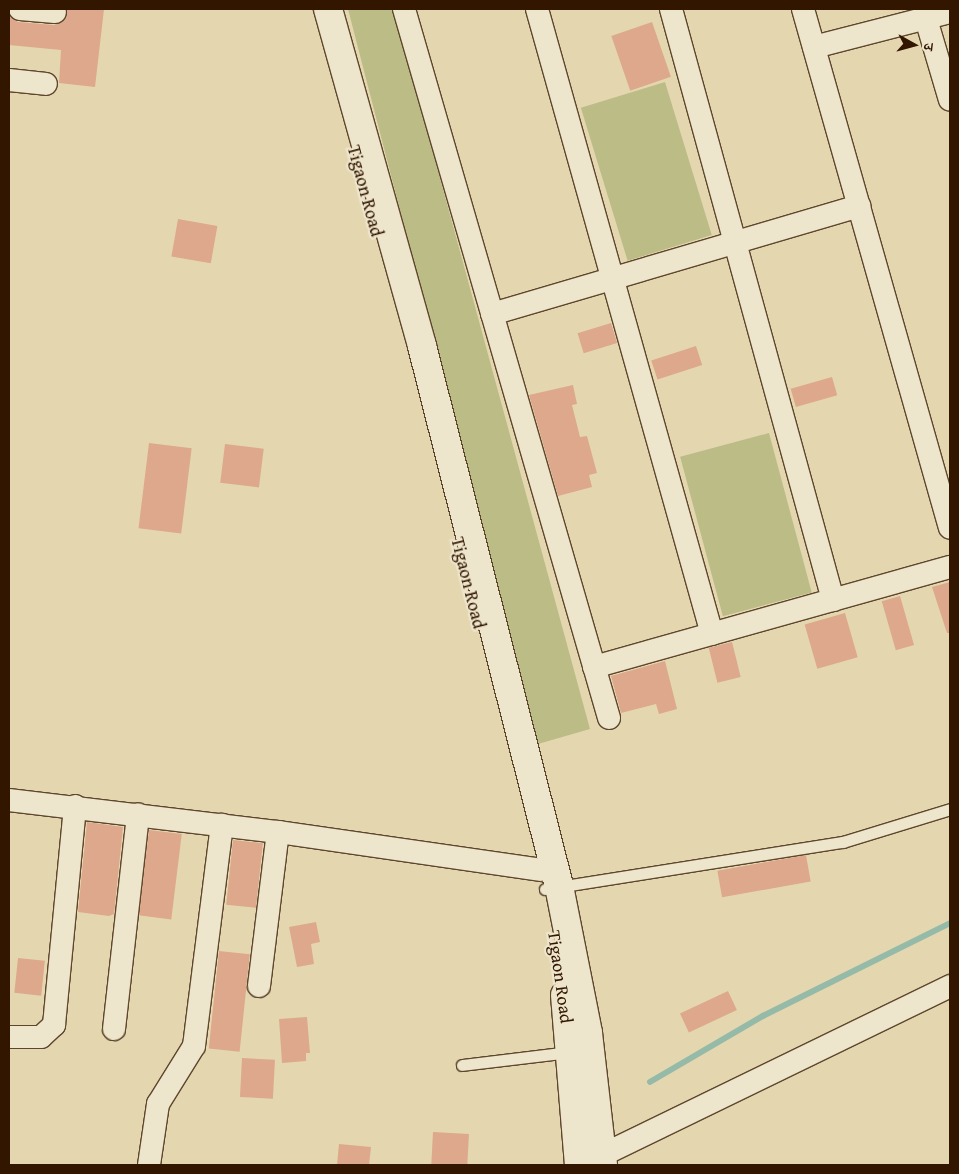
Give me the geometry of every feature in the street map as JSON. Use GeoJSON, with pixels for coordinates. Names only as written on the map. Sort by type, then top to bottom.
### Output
{"type":"FeatureCollection","features":[{"type":"Feature","properties":{"kind":"street"},"geometry":{"type":"LineString","coordinates":[[20,9],[55,12]]}},
{"type":"Feature","properties":{"kind":"street","name":"Tigaon Road"},"geometry":{"type":"LineString","coordinates":[[315,9],[548,882],[563,975],[570,1052],[592,1162]]}},
{"type":"Feature","properties":{"kind":"street"},"geometry":{"type":"LineString","coordinates":[[328,9],[422,346],[548,882],[588,1032],[592,1162],[950,986]]}},
{"type":"Feature","properties":{"kind":"street"},"geometry":{"type":"LineString","coordinates":[[404,9],[609,718]]}},
{"type":"Feature","properties":{"kind":"street"},"geometry":{"type":"LineString","coordinates":[[537,9],[712,634]]}},
{"type":"Feature","properties":{"kind":"street"},"geometry":{"type":"LineString","coordinates":[[671,9],[733,243],[833,600]]}},
{"type":"Feature","properties":{"kind":"street"},"geometry":{"type":"LineString","coordinates":[[803,9],[859,206],[943,466],[950,528]]}},
{"type":"Feature","properties":{"kind":"street"},"geometry":{"type":"LineString","coordinates":[[814,47],[950,12]]}},
{"type":"Feature","properties":{"kind":"street"},"geometry":{"type":"LineString","coordinates":[[926,19],[950,100]]}},
{"type":"Feature","properties":{"kind":"street"},"geometry":{"type":"LineString","coordinates":[[9,80],[46,84]]}},
{"type":"Feature","properties":{"kind":"street"},"geometry":{"type":"LineString","coordinates":[[492,314],[859,206]]}},
{"type":"Feature","properties":{"kind":"street"},"geometry":{"type":"LineString","coordinates":[[594,667],[950,567]]}},
{"type":"Feature","properties":{"kind":"street"},"geometry":{"type":"LineString","coordinates":[[9,803],[75,806],[278,832],[548,882]]}},
{"type":"Feature","properties":{"kind":"street"},"geometry":{"type":"LineString","coordinates":[[9,1037],[40,1037],[54,1025],[75,806]]}},
{"type":"Feature","properties":{"kind":"street"},"geometry":{"type":"LineString","coordinates":[[114,1030],[138,814]]}},
{"type":"Feature","properties":{"kind":"street"},"geometry":{"type":"LineString","coordinates":[[149,1165],[156,1110],[194,1046],[222,825]]}},
{"type":"Feature","properties":{"kind":"street"},"geometry":{"type":"LineString","coordinates":[[259,986],[278,832]]}},
{"type":"Feature","properties":{"kind":"lane"},"geometry":{"type":"LineString","coordinates":[[548,882],[843,842],[950,809]]}},
{"type":"Feature","properties":{"kind":"lane"},"geometry":{"type":"LineString","coordinates":[[462,1065],[570,1052]]}},
{"type":"Feature","properties":{"kind":"green space"},"geometry":{"type":"Polygon","coordinates":[[[348,9],[394,9],[590,729],[538,744],[348,9]]]}},
{"type":"Feature","properties":{"kind":"green space"},"geometry":{"type":"Polygon","coordinates":[[[665,82],[712,235],[628,261],[581,108],[665,82]]]}},
{"type":"Feature","properties":{"kind":"green space"},"geometry":{"type":"Polygon","coordinates":[[[769,433],[812,592],[723,616],[680,457],[769,433]]]}},
{"type":"Feature","properties":{"kind":"building"},"geometry":{"type":"Polygon","coordinates":[[[67,9],[104,9],[95,87],[59,83],[61,50],[9,45],[9,15],[18,22],[54,25],[65,20],[67,9]]]}},
{"type":"Feature","properties":{"kind":"building"},"geometry":{"type":"Polygon","coordinates":[[[652,22],[671,77],[630,91],[611,36],[652,22]]]}},
{"type":"Feature","properties":{"kind":"building"},"geometry":{"type":"Polygon","coordinates":[[[178,219],[217,226],[211,263],[171,256],[178,219]]]}},
{"type":"Feature","properties":{"kind":"building"},"geometry":{"type":"Polygon","coordinates":[[[611,323],[617,343],[584,353],[578,333],[611,323]]]}},
{"type":"Feature","properties":{"kind":"building"},"geometry":{"type":"Polygon","coordinates":[[[696,346],[702,365],[657,380],[651,361],[696,346]]]}},
{"type":"Feature","properties":{"kind":"building"},"geometry":{"type":"Polygon","coordinates":[[[832,377],[837,395],[796,407],[791,389],[832,377]]]}},
{"type":"Feature","properties":{"kind":"building"},"geometry":{"type":"Polygon","coordinates":[[[573,385],[577,404],[572,405],[580,437],[587,436],[597,473],[589,475],[592,487],[558,496],[529,395],[573,385]]]}},
{"type":"Feature","properties":{"kind":"building"},"geometry":{"type":"Polygon","coordinates":[[[149,443],[192,448],[181,534],[139,528],[149,443]]]}},
{"type":"Feature","properties":{"kind":"building"},"geometry":{"type":"Polygon","coordinates":[[[225,444],[264,449],[259,487],[220,483],[225,444]]]}},
{"type":"Feature","properties":{"kind":"building"},"geometry":{"type":"Polygon","coordinates":[[[950,582],[950,633],[947,633],[932,587],[950,582]]]}},
{"type":"Feature","properties":{"kind":"building"},"geometry":{"type":"Polygon","coordinates":[[[900,596],[914,645],[896,650],[882,601],[900,596]]]}},
{"type":"Feature","properties":{"kind":"building"},"geometry":{"type":"Polygon","coordinates":[[[845,613],[858,657],[817,669],[805,625],[845,613]]]}},
{"type":"Feature","properties":{"kind":"building"},"geometry":{"type":"Polygon","coordinates":[[[732,642],[741,677],[717,683],[709,648],[732,642]]]}},
{"type":"Feature","properties":{"kind":"building"},"geometry":{"type":"Polygon","coordinates":[[[665,661],[677,709],[659,714],[656,704],[621,713],[611,676],[665,661]]]}},
{"type":"Feature","properties":{"kind":"building"},"geometry":{"type":"Polygon","coordinates":[[[87,822],[123,827],[114,914],[109,916],[78,912],[87,822]]]}},
{"type":"Feature","properties":{"kind":"building"},"geometry":{"type":"Polygon","coordinates":[[[149,830],[182,834],[171,919],[139,915],[149,830]]]}},
{"type":"Feature","properties":{"kind":"building"},"geometry":{"type":"Polygon","coordinates":[[[233,840],[263,843],[256,908],[226,905],[233,840]]]}},
{"type":"Feature","properties":{"kind":"building"},"geometry":{"type":"Polygon","coordinates":[[[806,855],[811,882],[722,897],[717,871],[806,855]]]}},
{"type":"Feature","properties":{"kind":"building"},"geometry":{"type":"Polygon","coordinates":[[[316,922],[320,942],[311,944],[314,964],[297,967],[289,927],[316,922]]]}},
{"type":"Feature","properties":{"kind":"building"},"geometry":{"type":"Polygon","coordinates":[[[219,951],[250,954],[240,1052],[209,1048],[219,951]]]}},
{"type":"Feature","properties":{"kind":"building"},"geometry":{"type":"Polygon","coordinates":[[[18,958],[45,961],[41,996],[14,993],[18,958]]]}},
{"type":"Feature","properties":{"kind":"building"},"geometry":{"type":"Polygon","coordinates":[[[728,991],[737,1010],[689,1032],[680,1013],[728,991]]]}},
{"type":"Feature","properties":{"kind":"building"},"geometry":{"type":"Polygon","coordinates":[[[307,1017],[310,1053],[306,1053],[306,1061],[282,1063],[279,1019],[307,1017]]]}},
{"type":"Feature","properties":{"kind":"building"},"geometry":{"type":"Polygon","coordinates":[[[242,1058],[275,1060],[273,1099],[240,1097],[242,1058]]]}},
{"type":"Feature","properties":{"kind":"building"},"geometry":{"type":"Polygon","coordinates":[[[433,1132],[469,1134],[467,1165],[431,1165],[433,1132]]]}},
{"type":"Feature","properties":{"kind":"building"},"geometry":{"type":"Polygon","coordinates":[[[339,1144],[371,1147],[369,1165],[337,1165],[339,1144]]]}},
{"type":"Feature","properties":{"kind":"waterway"},"geometry":{"type":"LineString","coordinates":[[650,1082],[763,1016],[950,923]]}}]}
